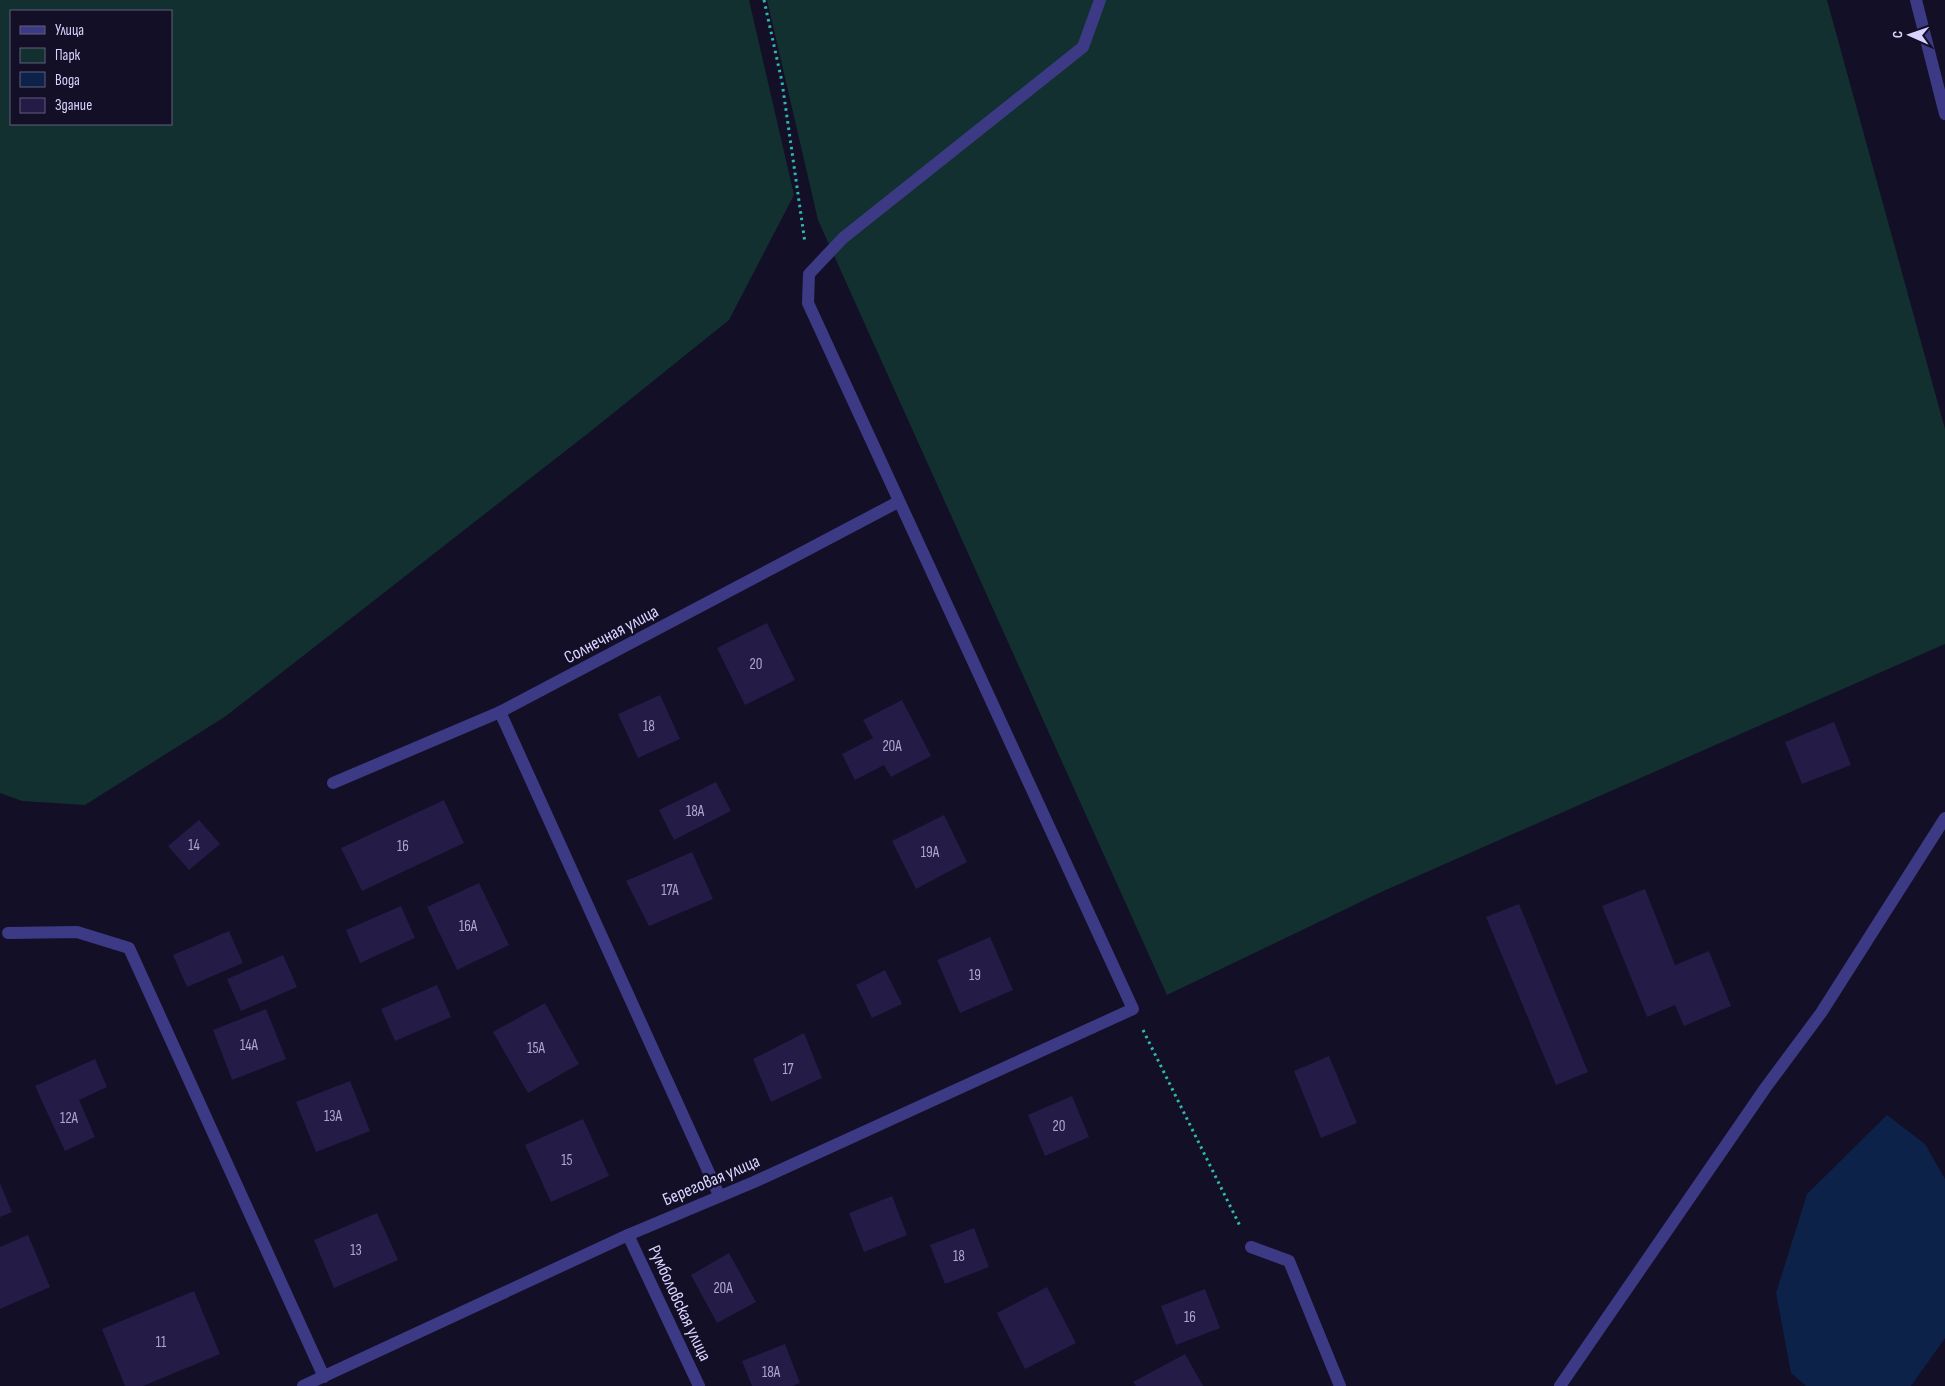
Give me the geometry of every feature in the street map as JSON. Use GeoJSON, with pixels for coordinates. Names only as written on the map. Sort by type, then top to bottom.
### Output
{"type":"FeatureCollection","features":[{"type":"Feature","properties":{"kind":"street"},"geometry":{"type":"LineString","coordinates":[[1100,0],[1083,47],[843,238],[809,274],[808,303],[830,346],[898,502],[1133,1009]]}},
{"type":"Feature","properties":{"kind":"street"},"geometry":{"type":"LineString","coordinates":[[1916,0],[1945,114]]}},
{"type":"Feature","properties":{"kind":"street","name":"Солнечная улица"},"geometry":{"type":"LineString","coordinates":[[333,783],[500,712],[898,502]]}},
{"type":"Feature","properties":{"kind":"street"},"geometry":{"type":"LineString","coordinates":[[500,712],[719,1195]]}},
{"type":"Feature","properties":{"kind":"street"},"geometry":{"type":"LineString","coordinates":[[1560,1386],[1766,1087],[1821,1013],[1945,818]]}},
{"type":"Feature","properties":{"kind":"street"},"geometry":{"type":"LineString","coordinates":[[8,933],[77,932],[129,948],[324,1377]]}},
{"type":"Feature","properties":{"kind":"street","name":"Береговая улица"},"geometry":{"type":"LineString","coordinates":[[303,1386],[628,1235],[719,1195],[754,1182],[1133,1009]]}},
{"type":"Feature","properties":{"kind":"street","name":"Румболовская улица"},"geometry":{"type":"LineString","coordinates":[[628,1235],[699,1386]]}},
{"type":"Feature","properties":{"kind":"street"},"geometry":{"type":"LineString","coordinates":[[1251,1247],[1289,1261],[1340,1386]]}},
{"type":"Feature","properties":{"kind":"path"},"geometry":{"type":"LineString","coordinates":[[764,0],[782,82],[809,274]]}},
{"type":"Feature","properties":{"kind":"path"},"geometry":{"type":"LineString","coordinates":[[1133,1009],[1251,1247]]}},
{"type":"Feature","properties":{"kind":"green space"},"geometry":{"type":"Polygon","coordinates":[[[0,0],[749,0],[794,195],[729,320],[591,431],[226,716],[85,805],[22,801],[0,793],[0,0]]]}},
{"type":"Feature","properties":{"kind":"green space"},"geometry":{"type":"Polygon","coordinates":[[[767,0],[1827,0],[1945,429],[1945,644],[1379,893],[1167,995],[818,220],[767,0]]]}},
{"type":"Feature","properties":{"kind":"water"},"geometry":{"type":"Polygon","coordinates":[[[1887,1115],[1925,1144],[1945,1179],[1945,1338],[1911,1386],[1806,1386],[1791,1373],[1776,1293],[1807,1194],[1887,1115]]]}},
{"type":"Feature","properties":{"kind":"building"},"geometry":{"type":"Polygon","coordinates":[[[767,623],[795,680],[745,705],[717,648],[767,623]]]}},
{"type":"Feature","properties":{"kind":"building"},"geometry":{"type":"Polygon","coordinates":[[[660,695],[680,739],[638,758],[618,714],[660,695]]]}},
{"type":"Feature","properties":{"kind":"building"},"geometry":{"type":"Polygon","coordinates":[[[902,700],[931,756],[891,777],[884,765],[855,780],[842,754],[873,738],[863,720],[902,700]]]}},
{"type":"Feature","properties":{"kind":"building"},"geometry":{"type":"Polygon","coordinates":[[[1834,722],[1851,765],[1802,784],[1785,742],[1834,722]]]}},
{"type":"Feature","properties":{"kind":"building"},"geometry":{"type":"Polygon","coordinates":[[[716,782],[731,811],[674,840],[659,810],[716,782]]]}},
{"type":"Feature","properties":{"kind":"building"},"geometry":{"type":"Polygon","coordinates":[[[444,800],[464,843],[362,891],[341,848],[444,800]]]}},
{"type":"Feature","properties":{"kind":"building"},"geometry":{"type":"Polygon","coordinates":[[[944,815],[967,862],[916,889],[892,841],[944,815]]]}},
{"type":"Feature","properties":{"kind":"building"},"geometry":{"type":"Polygon","coordinates":[[[199,820],[220,844],[189,870],[168,846],[199,820]]]}},
{"type":"Feature","properties":{"kind":"building"},"geometry":{"type":"Polygon","coordinates":[[[692,852],[713,899],[649,926],[626,881],[692,852]]]}},
{"type":"Feature","properties":{"kind":"building"},"geometry":{"type":"Polygon","coordinates":[[[479,883],[509,945],[457,970],[427,907],[479,883]]]}},
{"type":"Feature","properties":{"kind":"building"},"geometry":{"type":"Polygon","coordinates":[[[1645,889],[1675,965],[1709,951],[1731,1006],[1684,1026],[1675,1005],[1647,1017],[1602,906],[1645,889]]]}},
{"type":"Feature","properties":{"kind":"building"},"geometry":{"type":"Polygon","coordinates":[[[1519,904],[1588,1072],[1556,1085],[1486,917],[1519,904]]]}},
{"type":"Feature","properties":{"kind":"building"},"geometry":{"type":"Polygon","coordinates":[[[401,906],[415,938],[360,963],[346,930],[401,906]]]}},
{"type":"Feature","properties":{"kind":"building"},"geometry":{"type":"Polygon","coordinates":[[[229,931],[243,963],[187,987],[173,955],[229,931]]]}},
{"type":"Feature","properties":{"kind":"building"},"geometry":{"type":"Polygon","coordinates":[[[990,937],[1013,990],[960,1013],[937,960],[990,937]]]}},
{"type":"Feature","properties":{"kind":"building"},"geometry":{"type":"Polygon","coordinates":[[[283,955],[297,987],[241,1011],[227,979],[283,955]]]}},
{"type":"Feature","properties":{"kind":"building"},"geometry":{"type":"Polygon","coordinates":[[[885,970],[902,1004],[872,1018],[856,985],[885,970]]]}},
{"type":"Feature","properties":{"kind":"building"},"geometry":{"type":"Polygon","coordinates":[[[437,985],[451,1017],[395,1041],[381,1009],[437,985]]]}},
{"type":"Feature","properties":{"kind":"building"},"geometry":{"type":"Polygon","coordinates":[[[545,1003],[579,1064],[528,1093],[493,1032],[545,1003]]]}},
{"type":"Feature","properties":{"kind":"building"},"geometry":{"type":"Polygon","coordinates":[[[266,1009],[286,1059],[232,1080],[213,1030],[266,1009]]]}},
{"type":"Feature","properties":{"kind":"building"},"geometry":{"type":"Polygon","coordinates":[[[804,1033],[822,1078],[771,1102],[753,1059],[804,1033]]]}},
{"type":"Feature","properties":{"kind":"building"},"geometry":{"type":"Polygon","coordinates":[[[1329,1056],[1357,1123],[1321,1138],[1294,1071],[1329,1056]]]}},
{"type":"Feature","properties":{"kind":"building"},"geometry":{"type":"Polygon","coordinates":[[[95,1059],[107,1087],[79,1100],[95,1137],[65,1151],[35,1086],[95,1059]]]}},
{"type":"Feature","properties":{"kind":"building"},"geometry":{"type":"Polygon","coordinates":[[[350,1081],[370,1131],[316,1152],[296,1102],[350,1081]]]}},
{"type":"Feature","properties":{"kind":"building"},"geometry":{"type":"Polygon","coordinates":[[[1072,1096],[1089,1137],[1045,1156],[1028,1115],[1072,1096]]]}},
{"type":"Feature","properties":{"kind":"building"},"geometry":{"type":"Polygon","coordinates":[[[583,1119],[609,1176],[551,1202],[525,1145],[583,1119]]]}},
{"type":"Feature","properties":{"kind":"building"},"geometry":{"type":"Polygon","coordinates":[[[0,1183],[12,1212],[0,1217],[0,1183]]]}},
{"type":"Feature","properties":{"kind":"building"},"geometry":{"type":"Polygon","coordinates":[[[892,1196],[907,1235],[864,1252],[849,1213],[892,1196]]]}},
{"type":"Feature","properties":{"kind":"building"},"geometry":{"type":"Polygon","coordinates":[[[377,1213],[398,1260],[334,1288],[314,1240],[377,1213]]]}},
{"type":"Feature","properties":{"kind":"building"},"geometry":{"type":"Polygon","coordinates":[[[974,1228],[989,1267],[945,1284],[930,1245],[974,1228]]]}},
{"type":"Feature","properties":{"kind":"building"},"geometry":{"type":"Polygon","coordinates":[[[28,1235],[50,1287],[0,1309],[0,1247],[28,1235]]]}},
{"type":"Feature","properties":{"kind":"building"},"geometry":{"type":"Polygon","coordinates":[[[729,1253],[756,1302],[717,1323],[691,1275],[729,1253]]]}},
{"type":"Feature","properties":{"kind":"building"},"geometry":{"type":"Polygon","coordinates":[[[1047,1287],[1076,1343],[1025,1369],[997,1313],[1047,1287]]]}},
{"type":"Feature","properties":{"kind":"building"},"geometry":{"type":"Polygon","coordinates":[[[1205,1289],[1220,1328],[1176,1345],[1161,1306],[1205,1289]]]}},
{"type":"Feature","properties":{"kind":"building"},"geometry":{"type":"Polygon","coordinates":[[[194,1291],[220,1354],[143,1386],[125,1386],[102,1329],[194,1291]]]}},
{"type":"Feature","properties":{"kind":"building"},"geometry":{"type":"Polygon","coordinates":[[[785,1344],[800,1383],[792,1386],[752,1386],[742,1361],[785,1344]]]}},
{"type":"Feature","properties":{"kind":"building"},"geometry":{"type":"Polygon","coordinates":[[[1185,1354],[1203,1386],[1136,1386],[1133,1382],[1185,1354]]]}}]}
